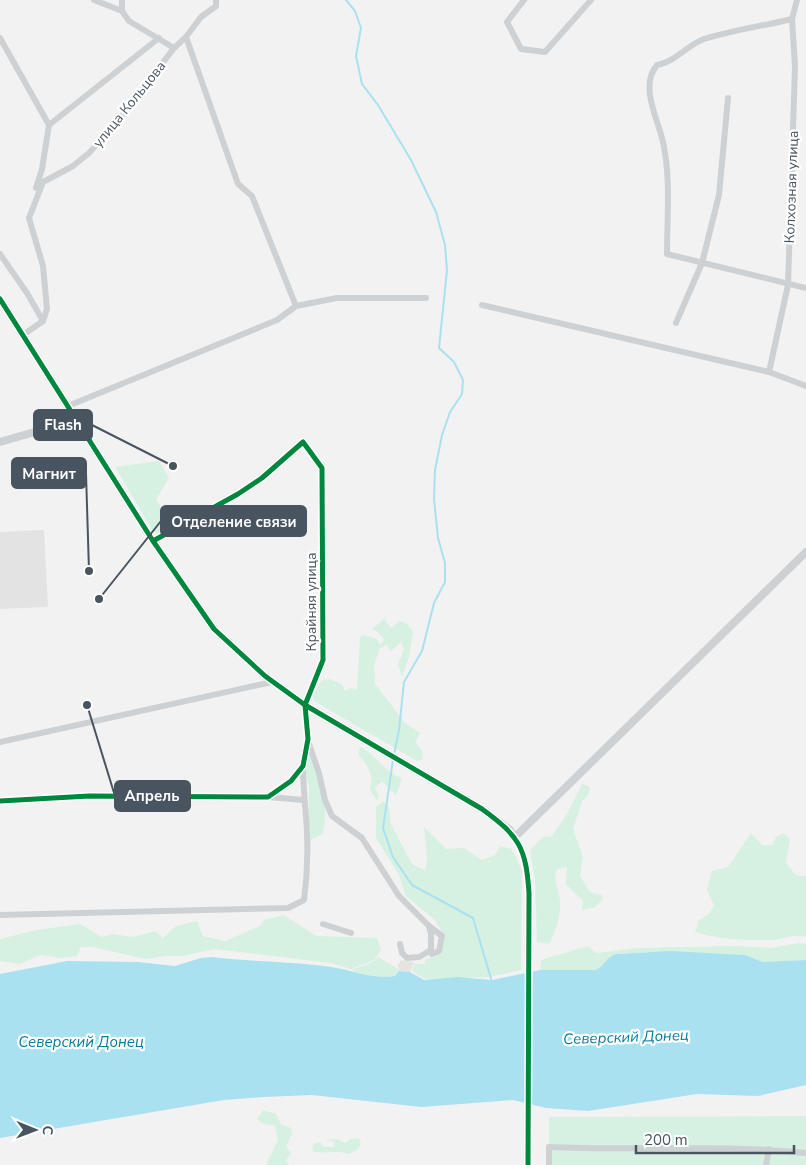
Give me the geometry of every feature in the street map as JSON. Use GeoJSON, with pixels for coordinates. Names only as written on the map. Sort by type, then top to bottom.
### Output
{"type":"FeatureCollection","features":[{"type":"Feature","properties":{"kind":"street"},"geometry":{"type":"LineString","coordinates":[[94,0],[122,11],[129,21],[174,48]]}},
{"type":"Feature","properties":{"kind":"street"},"geometry":{"type":"LineString","coordinates":[[122,0],[122,11]]}},
{"type":"Feature","properties":{"kind":"street","name":"улица Кольцова"},"geometry":{"type":"LineString","coordinates":[[43,322],[47,309],[44,266],[29,218],[43,182],[73,166],[89,153],[119,120],[174,48],[186,37],[201,17],[216,6],[216,0]]}},
{"type":"Feature","properties":{"kind":"street"},"geometry":{"type":"LineString","coordinates":[[524,0],[507,22],[521,49],[545,52],[591,0]]}},
{"type":"Feature","properties":{"kind":"street","name":"Колхозная улица"},"geometry":{"type":"LineString","coordinates":[[769,372],[788,284],[795,66],[792,19],[796,0]]}},
{"type":"Feature","properties":{"kind":"street"},"geometry":{"type":"LineString","coordinates":[[792,19],[704,40],[688,46],[667,63],[657,65],[651,72],[650,101],[663,142],[668,176],[667,254],[806,288]]}},
{"type":"Feature","properties":{"kind":"street"},"geometry":{"type":"LineString","coordinates":[[186,37],[238,184],[252,196],[296,306]]}},
{"type":"Feature","properties":{"kind":"street"},"geometry":{"type":"LineString","coordinates":[[0,38],[49,125],[35,199]]}},
{"type":"Feature","properties":{"kind":"street"},"geometry":{"type":"LineString","coordinates":[[49,125],[158,38]]}},
{"type":"Feature","properties":{"kind":"street"},"geometry":{"type":"LineString","coordinates":[[676,323],[702,263],[719,195],[728,98]]}},
{"type":"Feature","properties":{"kind":"street"},"geometry":{"type":"LineString","coordinates":[[0,254],[27,293],[43,322],[23,335]]}},
{"type":"Feature","properties":{"kind":"street"},"geometry":{"type":"LineString","coordinates":[[68,406],[277,320],[296,306],[337,298],[426,298]]}},
{"type":"Feature","properties":{"kind":"street"},"geometry":{"type":"LineString","coordinates":[[0,299],[153,541],[214,629],[272,682],[305,705],[482,810],[510,830],[515,837],[526,862],[529,912],[528,1165]]}},
{"type":"Feature","properties":{"kind":"street"},"geometry":{"type":"LineString","coordinates":[[482,305],[769,372],[806,386]]}},
{"type":"Feature","properties":{"kind":"street"},"geometry":{"type":"LineString","coordinates":[[0,442],[77,420]]}},
{"type":"Feature","properties":{"kind":"street","name":"Крайняя улица"},"geometry":{"type":"LineString","coordinates":[[153,541],[238,494],[262,478],[304,442],[322,468],[323,650],[323,660],[305,705]]}},
{"type":"Feature","properties":{"kind":"street"},"geometry":{"type":"LineString","coordinates":[[515,837],[806,552]]}},
{"type":"Feature","properties":{"kind":"street"},"geometry":{"type":"LineString","coordinates":[[0,742],[272,682]]}},
{"type":"Feature","properties":{"kind":"street"},"geometry":{"type":"LineString","coordinates":[[305,705],[308,739],[325,800],[332,816],[362,838],[399,896],[429,926],[442,936],[438,950],[432,954],[432,934],[429,926]]}},
{"type":"Feature","properties":{"kind":"street"},"geometry":{"type":"LineString","coordinates":[[0,914],[288,908],[304,900],[308,868],[304,766],[308,739]]}},
{"type":"Feature","properties":{"kind":"street"},"geometry":{"type":"LineString","coordinates":[[268,797],[291,781],[304,766]]}},
{"type":"Feature","properties":{"kind":"street"},"geometry":{"type":"LineString","coordinates":[[0,801],[89,796],[268,797],[304,800]]}},
{"type":"Feature","properties":{"kind":"street"},"geometry":{"type":"LineString","coordinates":[[323,924],[351,933]]}},
{"type":"Feature","properties":{"kind":"street"},"geometry":{"type":"LineString","coordinates":[[400,944],[402,953],[407,958],[419,957],[431,950]]}},
{"type":"Feature","properties":{"kind":"street"},"geometry":{"type":"LineString","coordinates":[[549,1165],[549,1147],[634,1150],[769,1149],[806,1153]]}},
{"type":"Feature","properties":{"kind":"street"},"geometry":{"type":"LineString","coordinates":[[766,1165],[769,1149]]}},
{"type":"Feature","properties":{"kind":"shaded area"},"geometry":{"type":"Polygon","coordinates":[[[44,530],[48,607],[0,609],[0,532],[44,530]]]}},
{"type":"Feature","properties":{"kind":"green space"},"geometry":{"type":"Polygon","coordinates":[[[159,461],[169,478],[156,499],[170,524],[168,529],[157,533],[153,531],[115,467],[159,461]]]}},
{"type":"Feature","properties":{"kind":"green space"},"geometry":{"type":"Polygon","coordinates":[[[384,619],[391,628],[400,621],[407,624],[413,632],[409,657],[402,677],[398,664],[404,649],[401,642],[391,651],[387,645],[380,648],[374,665],[375,684],[405,723],[420,733],[415,742],[422,751],[423,759],[417,761],[314,701],[312,695],[322,680],[329,679],[342,684],[345,691],[350,688],[357,690],[360,637],[364,635],[377,639],[380,645],[384,640],[379,633],[372,629],[384,619]]]}},
{"type":"Feature","properties":{"kind":"green space"},"geometry":{"type":"Polygon","coordinates":[[[360,747],[396,776],[402,778],[396,795],[382,781],[375,788],[379,796],[377,800],[370,790],[372,780],[369,770],[358,754],[360,747]]]}},
{"type":"Feature","properties":{"kind":"green space"},"geometry":{"type":"Polygon","coordinates":[[[310,752],[323,792],[325,813],[322,834],[309,841],[309,786],[306,769],[310,752]]]}},
{"type":"Feature","properties":{"kind":"green space"},"geometry":{"type":"Polygon","coordinates":[[[582,784],[590,787],[588,795],[582,802],[573,829],[583,857],[580,876],[590,892],[602,895],[603,899],[595,907],[582,910],[583,901],[566,884],[567,867],[557,869],[556,881],[560,906],[558,923],[549,944],[537,942],[535,879],[530,850],[543,837],[552,836],[568,812],[582,784]]]}},
{"type":"Feature","properties":{"kind":"green space"},"geometry":{"type":"Polygon","coordinates":[[[383,801],[389,806],[391,824],[412,864],[425,870],[427,858],[424,827],[446,849],[464,848],[482,860],[495,855],[500,846],[512,849],[522,871],[521,970],[489,977],[425,979],[412,971],[414,964],[424,964],[426,959],[437,956],[445,937],[435,920],[406,896],[398,873],[376,838],[376,807],[383,801]]]}},
{"type":"Feature","properties":{"kind":"green space"},"geometry":{"type":"Polygon","coordinates":[[[751,833],[762,845],[772,845],[776,837],[784,833],[790,839],[786,863],[796,875],[806,876],[806,937],[743,940],[714,937],[695,932],[699,920],[709,914],[714,905],[707,890],[712,871],[728,867],[751,833]]]}},
{"type":"Feature","properties":{"kind":"green space"},"geometry":{"type":"Polygon","coordinates":[[[283,915],[317,936],[377,938],[381,950],[374,960],[351,969],[331,963],[215,949],[182,956],[146,959],[92,947],[81,947],[77,956],[61,958],[40,955],[20,964],[0,961],[0,939],[36,930],[80,924],[102,937],[112,934],[133,937],[155,931],[163,938],[176,926],[197,921],[203,936],[225,941],[260,926],[264,920],[283,915]]]}},
{"type":"Feature","properties":{"kind":"green space"},"geometry":{"type":"Polygon","coordinates":[[[798,943],[806,944],[806,960],[763,962],[745,955],[649,952],[617,954],[596,970],[540,970],[541,960],[588,946],[596,953],[638,948],[734,946],[771,948],[798,943]]]}},
{"type":"Feature","properties":{"kind":"green space"},"geometry":{"type":"Polygon","coordinates":[[[378,957],[397,968],[399,971],[395,976],[366,976],[352,970],[374,961],[378,957]]]}},
{"type":"Feature","properties":{"kind":"green space"},"geometry":{"type":"Polygon","coordinates":[[[263,1110],[276,1114],[281,1124],[291,1128],[292,1135],[286,1146],[291,1153],[286,1160],[289,1165],[266,1165],[278,1140],[275,1126],[262,1123],[257,1119],[263,1110]]]}},
{"type":"Feature","properties":{"kind":"green space"},"geometry":{"type":"Polygon","coordinates":[[[806,1116],[806,1165],[549,1165],[549,1117],[806,1116]]]}},
{"type":"Feature","properties":{"kind":"green space"},"geometry":{"type":"Polygon","coordinates":[[[359,1138],[361,1144],[357,1150],[348,1154],[312,1151],[313,1144],[320,1142],[324,1147],[334,1147],[334,1142],[326,1140],[337,1139],[345,1143],[351,1139],[359,1138]]]}},
{"type":"Feature","properties":{"kind":"sand"},"geometry":{"type":"Polygon","coordinates":[[[401,960],[414,962],[410,972],[399,971],[398,965],[401,960]]]}},
{"type":"Feature","properties":{"kind":"water","name":"Северский Донец"},"geometry":{"type":"Polygon","coordinates":[[[670,951],[745,955],[763,962],[806,960],[806,1085],[758,1096],[697,1094],[588,1111],[546,1108],[513,1100],[421,1107],[312,1095],[263,1097],[224,1100],[0,1138],[0,974],[67,961],[138,962],[175,966],[201,958],[212,957],[316,965],[378,977],[395,976],[399,971],[410,972],[424,980],[457,977],[492,980],[540,970],[596,970],[617,954],[670,951]]]}},
{"type":"Feature","properties":{"kind":"waterway"},"geometry":{"type":"LineString","coordinates":[[346,0],[355,11],[361,28],[356,56],[362,84],[378,105],[411,160],[436,212],[445,245],[447,270],[439,348],[454,362],[463,380],[462,394],[450,412],[442,435],[435,470],[434,499],[438,538],[445,563],[445,582],[434,603],[422,651],[404,682],[399,730],[394,755]]}},
{"type":"Feature","properties":{"kind":"waterway"},"geometry":{"type":"LineString","coordinates":[[393,760],[383,828],[393,857],[412,885],[473,918],[492,982]]}},
{"type":"Feature","properties":{"kind":"cycle path"},"geometry":{"type":"LineString","coordinates":[[0,299],[153,541],[214,629],[265,676],[305,705],[482,809],[505,827],[518,844],[526,864],[529,893],[528,1165]]}},
{"type":"Feature","properties":{"kind":"cycle path"},"geometry":{"type":"LineString","coordinates":[[0,801],[89,796],[268,797],[291,781],[303,766],[308,739],[305,705],[323,660],[322,468],[303,442],[262,478],[238,494],[153,541]]}},
{"type":"Feature","properties":{"kind":"place","name":"Flash"},"geometry":{"type":"Point","coordinates":[173,466]}},
{"type":"Feature","properties":{"kind":"place","name":"Магнит"},"geometry":{"type":"Point","coordinates":[89,571]}},
{"type":"Feature","properties":{"kind":"place","name":"Отделение связи"},"geometry":{"type":"Point","coordinates":[99,599]}},
{"type":"Feature","properties":{"kind":"place","name":"Апрель"},"geometry":{"type":"Point","coordinates":[87,705]}}]}
